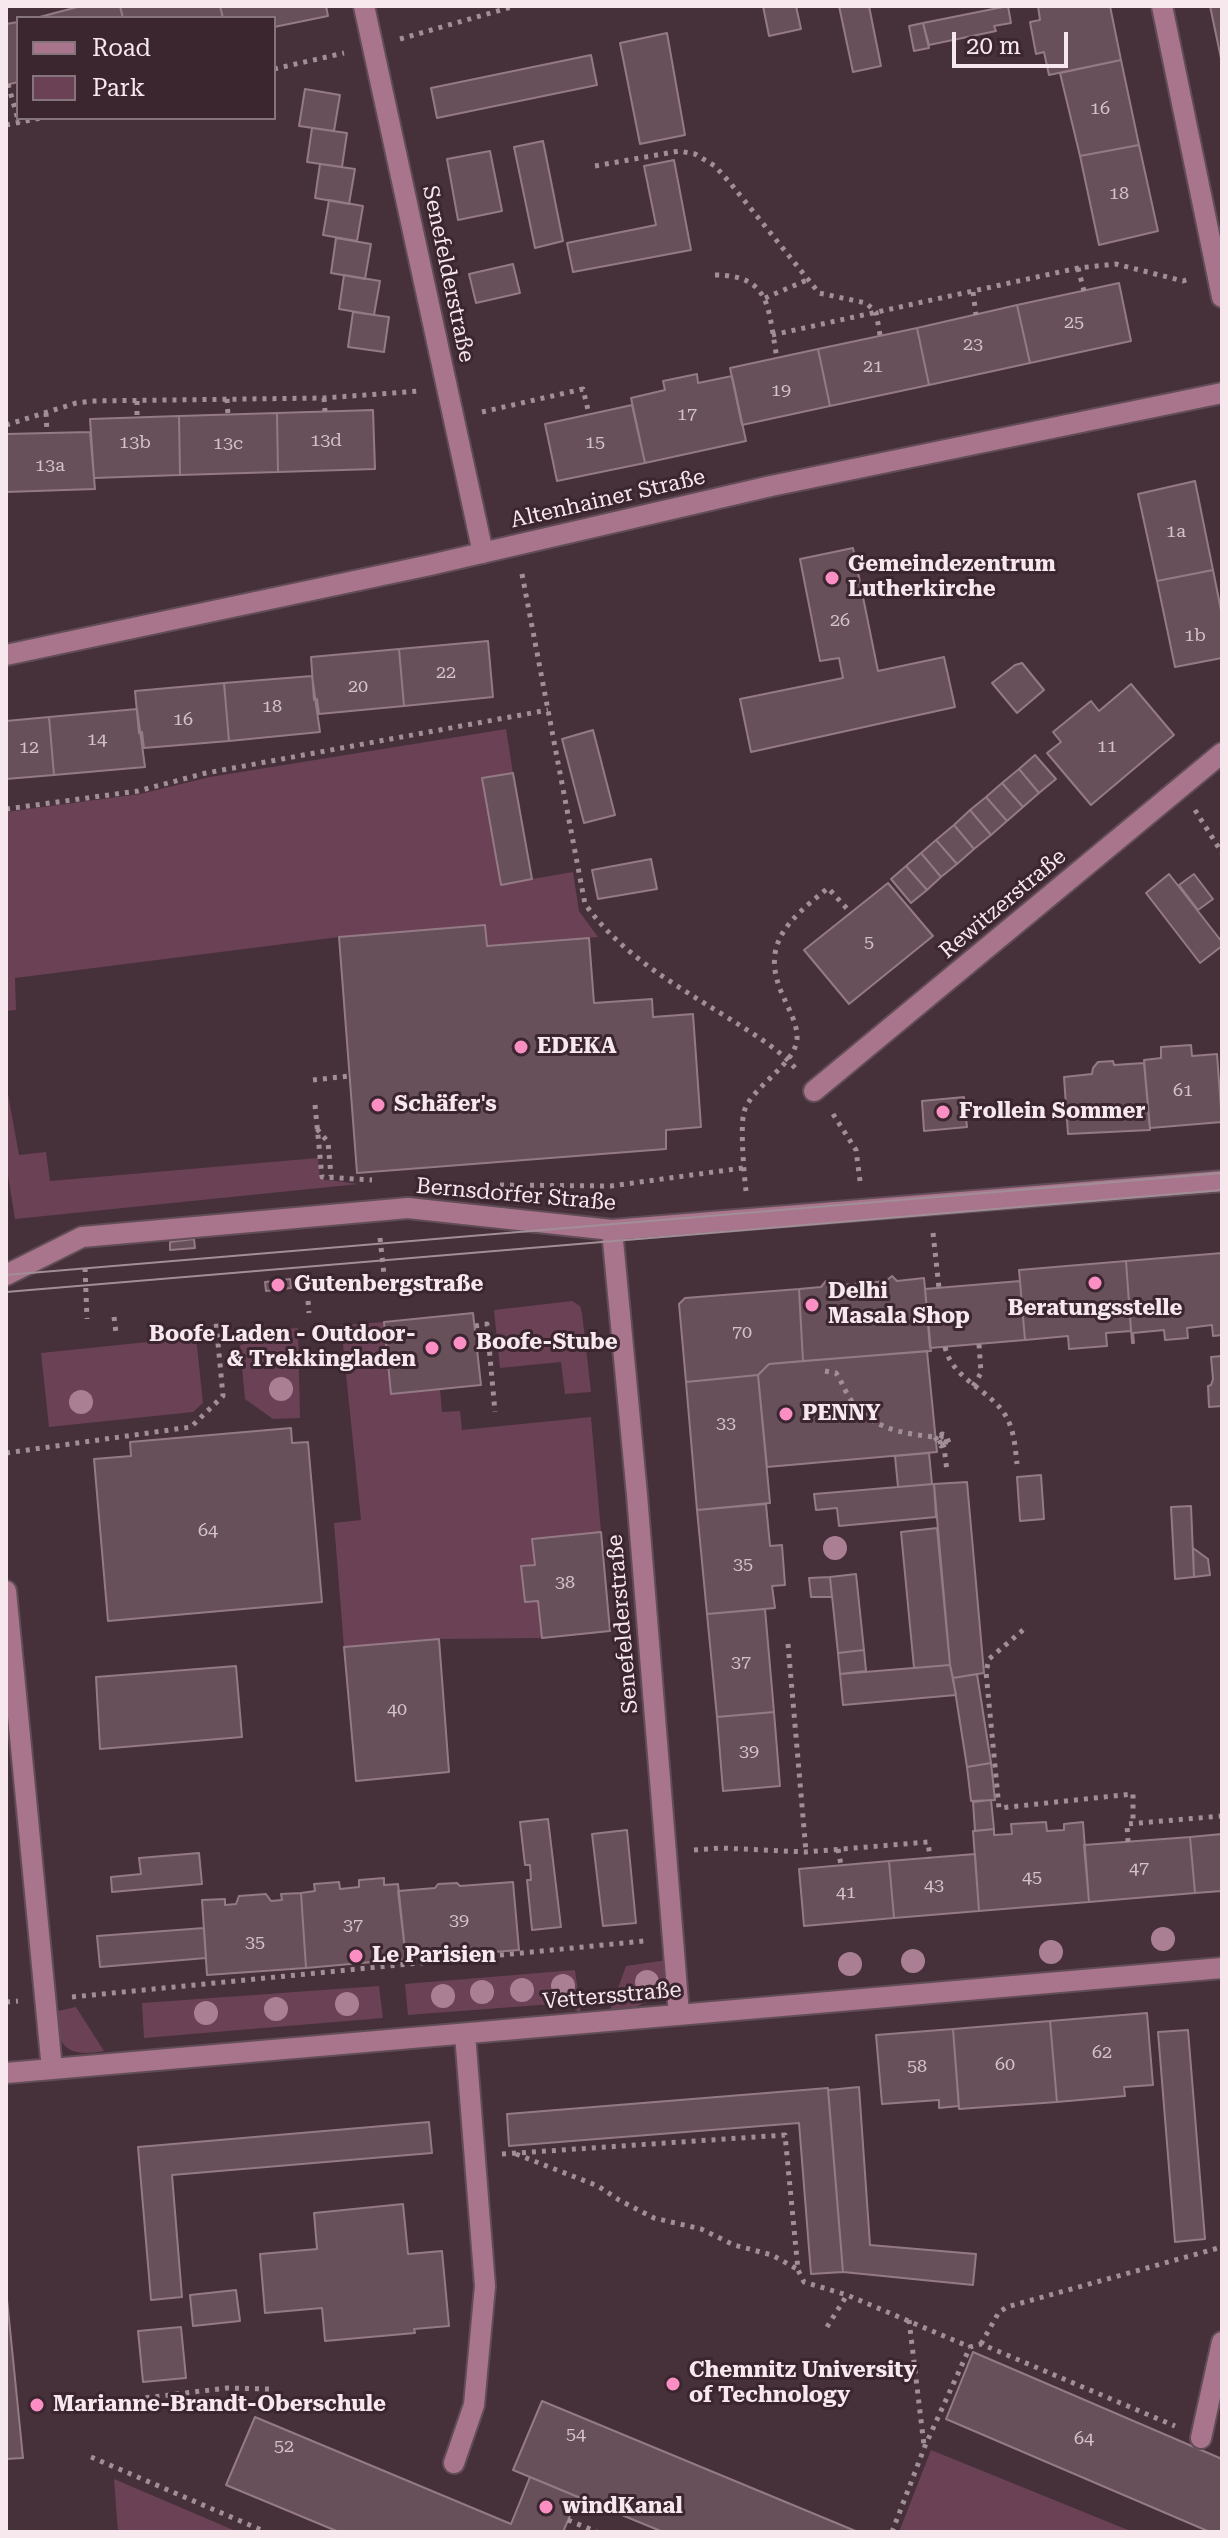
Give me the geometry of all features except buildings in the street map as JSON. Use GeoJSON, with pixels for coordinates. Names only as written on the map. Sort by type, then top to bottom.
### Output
{"type":"FeatureCollection","features":[{"type":"Feature","properties":{"kind":"street","name":"Senefelderstraße"},"geometry":{"type":"LineString","coordinates":[[364,6],[483,553]]}},
{"type":"Feature","properties":{"kind":"street"},"geometry":{"type":"LineString","coordinates":[[1162,6],[1222,297]]}},
{"type":"Feature","properties":{"kind":"street","name":"Altenhainer Straße"},"geometry":{"type":"LineString","coordinates":[[6,655],[516,546],[771,486],[1222,393]]}},
{"type":"Feature","properties":{"kind":"street","name":"Rewitzerstraße"},"geometry":{"type":"LineString","coordinates":[[814,1091],[1222,753]]}},
{"type":"Feature","properties":{"kind":"street","name":"Bernsdorfer Straße"},"geometry":{"type":"LineString","coordinates":[[6,1275],[82,1237],[408,1208],[612,1230],[1222,1181]]}},
{"type":"Feature","properties":{"kind":"street","name":"Senefelderstraße"},"geometry":{"type":"LineString","coordinates":[[612,1230],[679,2014]]}},
{"type":"Feature","properties":{"kind":"street"},"geometry":{"type":"LineString","coordinates":[[6,1591],[52,2069]]}},
{"type":"Feature","properties":{"kind":"street","name":"Vettersstraße"},"geometry":{"type":"LineString","coordinates":[[6,2073],[1222,1968]]}},
{"type":"Feature","properties":{"kind":"street"},"geometry":{"type":"LineString","coordinates":[[454,2463],[474,2405],[485,2286],[465,2034]]}},
{"type":"Feature","properties":{"kind":"street"},"geometry":{"type":"LineString","coordinates":[[1201,2438],[1222,2342]]}},
{"type":"Feature","properties":{"kind":"path"},"geometry":{"type":"LineString","coordinates":[[276,69],[373,47],[515,6]]}},
{"type":"Feature","properties":{"kind":"path"},"geometry":{"type":"LineString","coordinates":[[8,84],[16,112]]}},
{"type":"Feature","properties":{"kind":"path"},"geometry":{"type":"LineString","coordinates":[[6,125],[32,120]]}},
{"type":"Feature","properties":{"kind":"path"},"geometry":{"type":"LineString","coordinates":[[595,166],[679,151],[695,154],[715,166],[819,293],[866,303],[876,312],[880,335]]}},
{"type":"Feature","properties":{"kind":"path"},"geometry":{"type":"LineString","coordinates":[[772,335],[1078,268],[1116,264],[1183,281],[1217,273]]}},
{"type":"Feature","properties":{"kind":"path"},"geometry":{"type":"LineString","coordinates":[[1078,268],[1084,291]]}},
{"type":"Feature","properties":{"kind":"path"},"geometry":{"type":"LineString","coordinates":[[715,275],[736,275],[751,281],[765,298],[777,358]]}},
{"type":"Feature","properties":{"kind":"path"},"geometry":{"type":"LineString","coordinates":[[765,298],[807,280]]}},
{"type":"Feature","properties":{"kind":"path"},"geometry":{"type":"LineString","coordinates":[[973,292],[976,315]]}},
{"type":"Feature","properties":{"kind":"path"},"geometry":{"type":"LineString","coordinates":[[6,425],[92,401],[324,398],[448,389]]}},
{"type":"Feature","properties":{"kind":"path"},"geometry":{"type":"LineString","coordinates":[[454,419],[583,389],[589,414]]}},
{"type":"Feature","properties":{"kind":"path"},"geometry":{"type":"LineString","coordinates":[[324,398],[325,411]]}},
{"type":"Feature","properties":{"kind":"path"},"geometry":{"type":"LineString","coordinates":[[227,399],[228,415]]}},
{"type":"Feature","properties":{"kind":"path"},"geometry":{"type":"LineString","coordinates":[[137,401],[137,418]]}},
{"type":"Feature","properties":{"kind":"path"},"geometry":{"type":"LineString","coordinates":[[46,413],[47,433]]}},
{"type":"Feature","properties":{"kind":"path"},"geometry":{"type":"LineString","coordinates":[[516,546],[585,904],[603,929],[651,970],[747,1030],[788,1060],[832,1113],[856,1150],[864,1212]]}},
{"type":"Feature","properties":{"kind":"path"},"geometry":{"type":"LineString","coordinates":[[6,809],[138,791],[206,773],[548,709]]}},
{"type":"Feature","properties":{"kind":"path"},"geometry":{"type":"LineString","coordinates":[[1181,787],[1222,853]]}},
{"type":"Feature","properties":{"kind":"path"},"geometry":{"type":"LineString","coordinates":[[749,1220],[743,1168],[744,1111],[767,1080],[788,1060],[797,1040],[793,1018],[773,966],[779,935],[793,917],[828,888],[851,913]]}},
{"type":"Feature","properties":{"kind":"path"},"geometry":{"type":"LineString","coordinates":[[313,1080],[349,1076]]}},
{"type":"Feature","properties":{"kind":"path"},"geometry":{"type":"LineString","coordinates":[[315,1105],[322,1177],[372,1179],[386,1293]]}},
{"type":"Feature","properties":{"kind":"path"},"geometry":{"type":"LineString","coordinates":[[930,1205],[939,1288]]}},
{"type":"Feature","properties":{"kind":"path"},"geometry":{"type":"LineString","coordinates":[[82,1237],[87,1319]]}},
{"type":"Feature","properties":{"kind":"path"},"geometry":{"type":"LineString","coordinates":[[308,1301],[309,1313]]}},
{"type":"Feature","properties":{"kind":"path"},"geometry":{"type":"LineString","coordinates":[[114,1317],[116,1333]]}},
{"type":"Feature","properties":{"kind":"path"},"geometry":{"type":"LineString","coordinates":[[6,1453],[191,1427],[223,1396],[216,1322]]}},
{"type":"Feature","properties":{"kind":"path"},"geometry":{"type":"LineString","coordinates":[[475,1326],[487,1324],[495,1412]]}},
{"type":"Feature","properties":{"kind":"path"},"geometry":{"type":"LineString","coordinates":[[973,1386],[981,1373],[979,1344]]}},
{"type":"Feature","properties":{"kind":"path"},"geometry":{"type":"LineString","coordinates":[[945,1347],[953,1365],[1000,1408],[1011,1426],[1017,1464]]}},
{"type":"Feature","properties":{"kind":"path"},"geometry":{"type":"LineString","coordinates":[[825,1371],[836,1373],[854,1403],[873,1421],[891,1430],[935,1437],[941,1446],[949,1443],[946,1435],[942,1434],[938,1438],[941,1444],[945,1444],[947,1439],[942,1436],[940,1439],[944,1447],[947,1471]]}},
{"type":"Feature","properties":{"kind":"path"},"geometry":{"type":"LineString","coordinates":[[1023,1630],[989,1659],[986,1672],[999,1808],[1133,1794],[1133,1824]]}},
{"type":"Feature","properties":{"kind":"path"},"geometry":{"type":"LineString","coordinates":[[788,1644],[806,1852]]}},
{"type":"Feature","properties":{"kind":"path"},"geometry":{"type":"LineString","coordinates":[[1128,1842],[1127,1824],[1222,1816]]}},
{"type":"Feature","properties":{"kind":"path"},"geometry":{"type":"LineString","coordinates":[[665,1853],[720,1848],[806,1852],[928,1842],[930,1858]]}},
{"type":"Feature","properties":{"kind":"path"},"geometry":{"type":"LineString","coordinates":[[838,1849],[841,1865]]}},
{"type":"Feature","properties":{"kind":"path"},"geometry":{"type":"LineString","coordinates":[[6,2002],[672,1938]]}},
{"type":"Feature","properties":{"kind":"path"},"geometry":{"type":"LineString","coordinates":[[476,2155],[785,2135],[798,2270],[804,2282],[847,2295],[970,2347],[981,2344],[1201,2438]]}},
{"type":"Feature","properties":{"kind":"path"},"geometry":{"type":"LineString","coordinates":[[513,2153],[598,2186],[654,2218],[701,2229],[734,2245],[772,2255],[798,2270]]}},
{"type":"Feature","properties":{"kind":"path"},"geometry":{"type":"LineString","coordinates":[[981,2344],[999,2312],[1007,2307],[1222,2247]]}},
{"type":"Feature","properties":{"kind":"path"},"geometry":{"type":"LineString","coordinates":[[827,2327],[847,2295]]}},
{"type":"Feature","properties":{"kind":"path"},"geometry":{"type":"LineString","coordinates":[[909,2320],[925,2446]]}},
{"type":"Feature","properties":{"kind":"path"},"geometry":{"type":"LineString","coordinates":[[892,2532],[925,2446],[970,2347]]}},
{"type":"Feature","properties":{"kind":"path"},"geometry":{"type":"LineString","coordinates":[[86,2405],[227,2388],[270,2389]]}},
{"type":"Feature","properties":{"kind":"path"},"geometry":{"type":"LineString","coordinates":[[91,2457],[266,2532]]}},
{"type":"Feature","properties":{"kind":"path"},"geometry":{"type":"LineString","coordinates":[[568,2520],[597,2532]]}},
{"type":"Feature","properties":{"kind":"green space"},"geometry":{"type":"Polygon","coordinates":[[[506,729],[513,773],[482,778],[532,879],[573,872],[579,911],[598,937],[487,946],[485,925],[339,937],[15,978],[16,1010],[6,1011],[6,812],[140,794],[210,777],[506,729]]]}},
{"type":"Feature","properties":{"kind":"green space"},"geometry":{"type":"Polygon","coordinates":[[[6,1083],[19,1155],[46,1152],[50,1181],[318,1158],[320,1179],[359,1184],[15,1219],[6,1163],[6,1083]]]}},
{"type":"Feature","properties":{"kind":"green space"},"geometry":{"type":"Polygon","coordinates":[[[572,1301],[580,1306],[582,1313],[591,1392],[565,1394],[561,1362],[500,1368],[494,1310],[572,1301]]]}},
{"type":"Feature","properties":{"kind":"green space"},"geometry":{"type":"Polygon","coordinates":[[[384,1322],[391,1394],[440,1389],[442,1412],[460,1411],[462,1430],[591,1417],[601,1532],[532,1540],[535,1565],[522,1567],[525,1601],[538,1601],[542,1638],[439,1639],[344,1647],[334,1523],[361,1520],[341,1325],[384,1322]]]}},
{"type":"Feature","properties":{"kind":"green space"},"geometry":{"type":"Polygon","coordinates":[[[298,1328],[300,1418],[273,1419],[245,1399],[240,1345],[253,1342],[254,1331],[298,1328]]]}},
{"type":"Feature","properties":{"kind":"green space"},"geometry":{"type":"Polygon","coordinates":[[[196,1337],[203,1403],[193,1412],[49,1427],[41,1353],[196,1337]]]}},
{"type":"Feature","properties":{"kind":"green space"},"geometry":{"type":"Polygon","coordinates":[[[667,1960],[667,1973],[659,1992],[642,2004],[609,2013],[626,1966],[667,1960]]]}},
{"type":"Feature","properties":{"kind":"green space"},"geometry":{"type":"Polygon","coordinates":[[[575,1970],[581,2014],[566,2003],[408,2015],[405,1984],[575,1970]]]}},
{"type":"Feature","properties":{"kind":"green space"},"geometry":{"type":"Polygon","coordinates":[[[379,1986],[383,2018],[144,2038],[142,2003],[379,1986]]]}},
{"type":"Feature","properties":{"kind":"green space"},"geometry":{"type":"Polygon","coordinates":[[[76,2007],[104,2051],[80,2053],[72,2051],[61,2041],[53,2012],[76,2007]]]}},
{"type":"Feature","properties":{"kind":"green space"},"geometry":{"type":"Polygon","coordinates":[[[931,2450],[1133,2532],[899,2532],[931,2450]]]}},
{"type":"Feature","properties":{"kind":"green space"},"geometry":{"type":"Polygon","coordinates":[[[114,2479],[238,2532],[118,2532],[114,2479]]]}},
{"type":"Feature","properties":{"kind":"tram line"},"geometry":{"type":"LineString","coordinates":[[6,1275],[1222,1173]]}},
{"type":"Feature","properties":{"kind":"tram line"},"geometry":{"type":"LineString","coordinates":[[6,1292],[1222,1190]]}},
{"type":"Feature","properties":{"kind":"place","name":"Gemeindezentrum Lutherkirche"},"geometry":{"type":"Point","coordinates":[832,578]}},
{"type":"Feature","properties":{"kind":"place","name":"EDEKA"},"geometry":{"type":"Point","coordinates":[521,1047]}},
{"type":"Feature","properties":{"kind":"place","name":"Schäfer's"},"geometry":{"type":"Point","coordinates":[378,1105]}},
{"type":"Feature","properties":{"kind":"place","name":"Frollein Sommer"},"geometry":{"type":"Point","coordinates":[943,1112]}},
{"type":"Feature","properties":{"kind":"place","name":"Beratungsstelle"},"geometry":{"type":"Point","coordinates":[1095,1283]}},
{"type":"Feature","properties":{"kind":"place","name":"Gutenbergstraße"},"geometry":{"type":"Point","coordinates":[278,1285]}},
{"type":"Feature","properties":{"kind":"place","name":"Delhi Masala Shop"},"geometry":{"type":"Point","coordinates":[812,1305]}},
{"type":"Feature","properties":{"kind":"place","name":"Boofe-Stube"},"geometry":{"type":"Point","coordinates":[460,1343]}},
{"type":"Feature","properties":{"kind":"place","name":"Boofe Laden - Outdoor- & Trekkingladen"},"geometry":{"type":"Point","coordinates":[432,1348]}},
{"type":"Feature","properties":{"kind":"place","name":"PENNY"},"geometry":{"type":"Point","coordinates":[786,1414]}},
{"type":"Feature","properties":{"kind":"place","name":"Le Parisien"},"geometry":{"type":"Point","coordinates":[356,1956]}},
{"type":"Feature","properties":{"kind":"place","name":"Chemnitz University of Technology"},"geometry":{"type":"Point","coordinates":[673,2384]}},
{"type":"Feature","properties":{"kind":"place","name":"Marianne-Brandt-Oberschule"},"geometry":{"type":"Point","coordinates":[37,2405]}},
{"type":"Feature","properties":{"kind":"place","name":"windKanal"},"geometry":{"type":"Point","coordinates":[546,2507]}}]}
